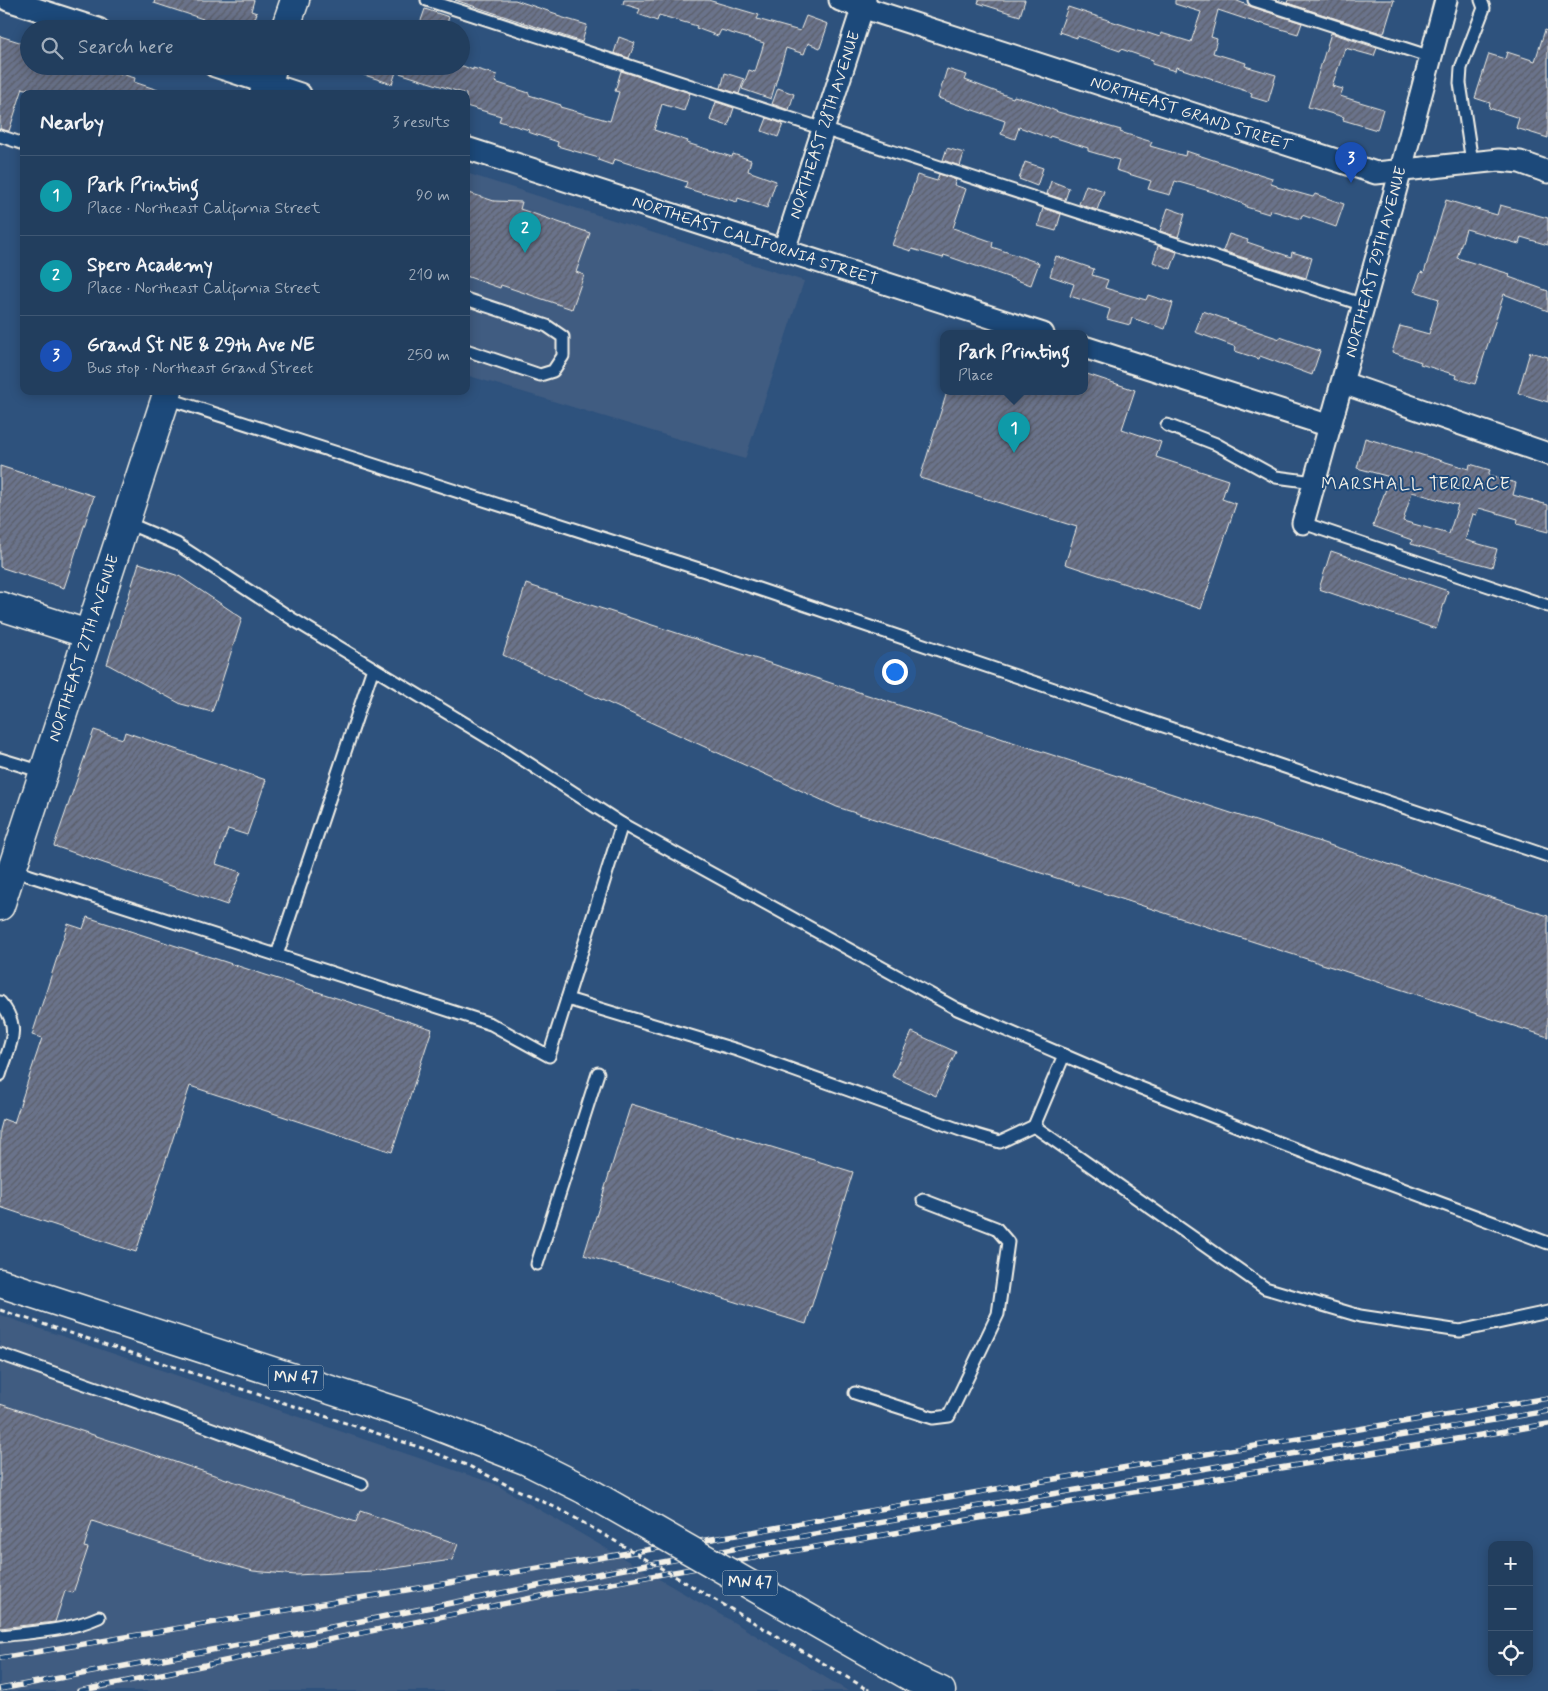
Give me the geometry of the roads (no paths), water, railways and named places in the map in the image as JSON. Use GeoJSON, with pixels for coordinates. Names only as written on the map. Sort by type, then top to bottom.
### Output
{"type":"FeatureCollection","features":[{"type":"Feature","properties":{"kind":"main road"},"geometry":{"type":"LineString","coordinates":[[288,20],[295,0]]}},
{"type":"Feature","properties":{"kind":"main road","name":"NORTHEAST 27TH AVENUE"},"geometry":{"type":"LineString","coordinates":[[0,906],[167,395]]}},
{"type":"Feature","properties":{"kind":"main road"},"geometry":{"type":"LineString","coordinates":[[0,606],[88,634]]}},
{"type":"Feature","properties":{"kind":"main road","name":"MN 47"},"geometry":{"type":"LineString","coordinates":[[0,1283],[420,1420],[525,1460],[586,1490],[913,1678],[941,1691]]}},
{"type":"Feature","properties":{"kind":"street"},"geometry":{"type":"LineString","coordinates":[[8,0],[70,20]]}},
{"type":"Feature","properties":{"kind":"street","name":"NORTHEAST GRAND STREET"},"geometry":{"type":"LineString","coordinates":[[840,0],[864,4],[1376,173],[1499,160],[1520,162],[1548,172]]}},
{"type":"Feature","properties":{"kind":"street","name":"NORTHEAST 29TH AVENUE"},"geometry":{"type":"LineString","coordinates":[[1303,523],[1401,171],[1446,0]]}},
{"type":"Feature","properties":{"kind":"street","name":"NORTHEAST 28TH AVENUE"},"geometry":{"type":"LineString","coordinates":[[784,250],[864,4]]}},
{"type":"Feature","properties":{"kind":"street"},"geometry":{"type":"LineString","coordinates":[[247,75],[290,90]]}},
{"type":"Feature","properties":{"kind":"street","name":"NORTHEAST CALIFORNIA STREET"},"geometry":{"type":"LineString","coordinates":[[470,149],[1031,330]]}},
{"type":"Feature","properties":{"kind":"street"},"geometry":{"type":"LineString","coordinates":[[1088,348],[1330,426]]}},
{"type":"Feature","properties":{"kind":"street"},"geometry":{"type":"LineString","coordinates":[[1342,383],[1548,454]]}},
{"type":"Feature","properties":{"kind":"lane"},"geometry":{"type":"LineString","coordinates":[[427,0],[1364,305]]}},
{"type":"Feature","properties":{"kind":"lane"},"geometry":{"type":"LineString","coordinates":[[1254,0],[1431,57]]}},
{"type":"Feature","properties":{"kind":"lane"},"geometry":{"type":"LineString","coordinates":[[1472,162],[1460,83],[1461,68],[1484,8],[1481,0]]}},
{"type":"Feature","properties":{"kind":"lane"},"geometry":{"type":"LineString","coordinates":[[0,136],[20,143]]}},
{"type":"Feature","properties":{"kind":"lane"},"geometry":{"type":"LineString","coordinates":[[470,300],[547,326],[563,337],[563,356],[553,371],[540,375],[470,351]]}},
{"type":"Feature","properties":{"kind":"lane"},"geometry":{"type":"LineString","coordinates":[[167,395],[715,574],[1548,856]]}},
{"type":"Feature","properties":{"kind":"lane"},"geometry":{"type":"LineString","coordinates":[[1167,425],[1216,444],[1276,477],[1314,482]]}},
{"type":"Feature","properties":{"kind":"lane"},"geometry":{"type":"LineString","coordinates":[[125,522],[176,544],[294,620],[502,746],[622,824],[957,1008],[1133,1085],[1287,1146],[1548,1243]]}},
{"type":"Feature","properties":{"kind":"lane"},"geometry":{"type":"LineString","coordinates":[[1303,523],[1548,606]]}},
{"type":"Feature","properties":{"kind":"lane"},"geometry":{"type":"LineString","coordinates":[[277,955],[373,668]]}},
{"type":"Feature","properties":{"kind":"lane"},"geometry":{"type":"LineString","coordinates":[[0,759],[43,772]]}},
{"type":"Feature","properties":{"kind":"lane"},"geometry":{"type":"LineString","coordinates":[[12,870],[491,1024],[549,1056],[622,824]]}},
{"type":"Feature","properties":{"kind":"lane"},"geometry":{"type":"LineString","coordinates":[[567,999],[737,1050],[966,1132],[1000,1142],[1034,1126],[1064,1055]]}},
{"type":"Feature","properties":{"kind":"lane"},"geometry":{"type":"LineString","coordinates":[[0,1002],[9,1012],[13,1024],[12,1038],[0,1075]]}},
{"type":"Feature","properties":{"kind":"lane"},"geometry":{"type":"LineString","coordinates":[[537,1264],[598,1073]]}},
{"type":"Feature","properties":{"kind":"lane"},"geometry":{"type":"LineString","coordinates":[[1034,1126],[1265,1288],[1360,1316],[1460,1331],[1548,1312]]}},
{"type":"Feature","properties":{"kind":"lane"},"geometry":{"type":"LineString","coordinates":[[855,1393],[933,1418],[949,1416],[998,1314],[1008,1242],[996,1228],[923,1200]]}},
{"type":"Feature","properties":{"kind":"lane"},"geometry":{"type":"LineString","coordinates":[[0,1354],[362,1484]]}},
{"type":"Feature","properties":{"kind":"lane"},"geometry":{"type":"LineString","coordinates":[[0,1636],[56,1629],[86,1623],[99,1617]]}},
{"type":"Feature","properties":{"kind":"railway"},"geometry":{"type":"LineString","coordinates":[[0,1658],[1548,1398]]}},
{"type":"Feature","properties":{"kind":"railway"},"geometry":{"type":"LineString","coordinates":[[0,1689],[842,1529],[1548,1411]]}},
{"type":"Feature","properties":{"kind":"railway"},"geometry":{"type":"LineString","coordinates":[[79,1691],[561,1592],[1036,1508],[1548,1424]]}},
{"type":"Feature","properties":{"kind":"place","name":"Grand St NE & 29th Ave NE"},"geometry":{"type":"Point","coordinates":[1351,183]}},
{"type":"Feature","properties":{"kind":"place","name":"Spero Academy"},"geometry":{"type":"Point","coordinates":[525,253]}},
{"type":"Feature","properties":{"kind":"place","name":"Park Printing"},"geometry":{"type":"Point","coordinates":[1014,453]}},
{"type":"Feature","properties":{"kind":"district","name":"MARSHALL TERRACE"},"geometry":{"type":"Point","coordinates":[1416,484]}}]}
